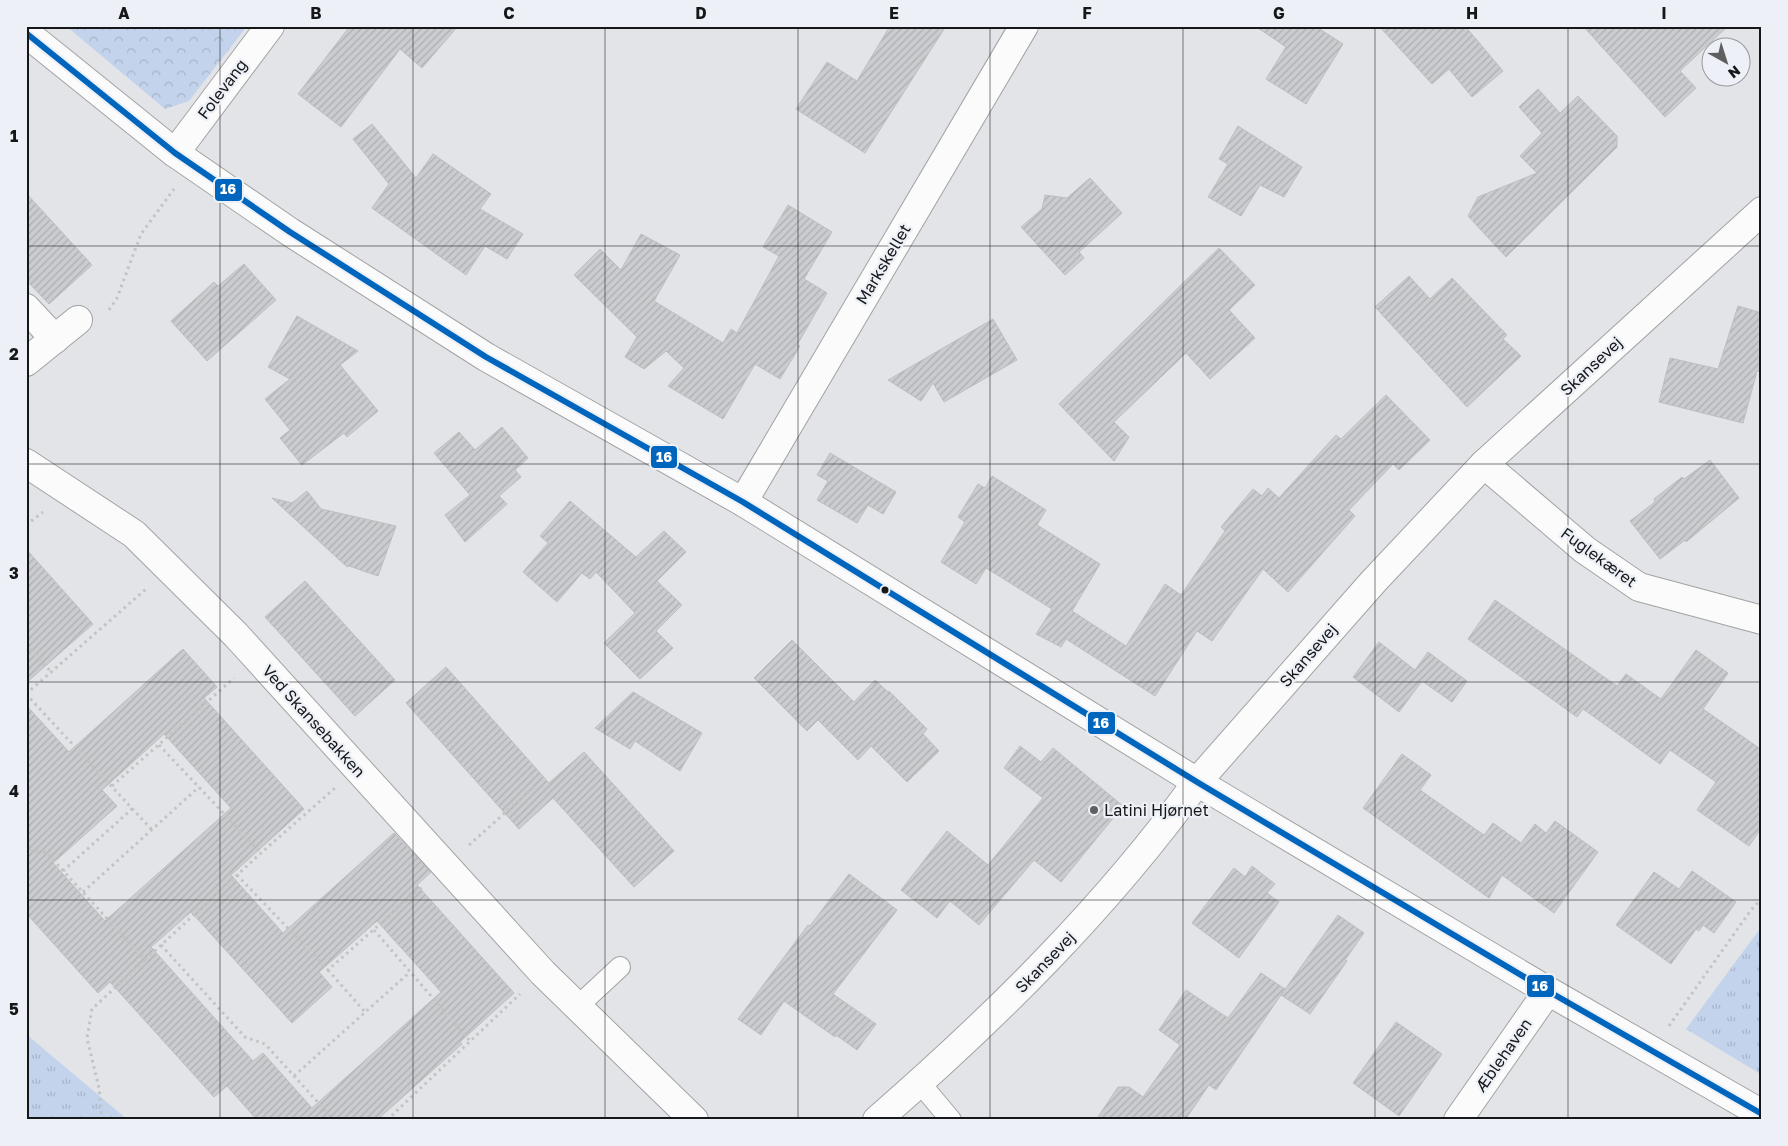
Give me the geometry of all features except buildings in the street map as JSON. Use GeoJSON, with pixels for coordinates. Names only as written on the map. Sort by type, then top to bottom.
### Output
{"type":"FeatureCollection","features":[{"type":"Feature","properties":{"kind":"street","name":"Folevang"},"geometry":{"type":"LineString","coordinates":[[184,159],[270,26]]}},
{"type":"Feature","properties":{"kind":"street","name":"Markskellet"},"geometry":{"type":"LineString","coordinates":[[743,502],[1024,26]]}},
{"type":"Feature","properties":{"kind":"street"},"geometry":{"type":"LineString","coordinates":[[26,33],[184,159],[290,232],[486,357],[743,502],[1197,782],[1548,991],[1762,1114]]}},
{"type":"Feature","properties":{"kind":"street","name":"Skansevej"},"geometry":{"type":"LineString","coordinates":[[877,1120],[920,1083],[1019,989],[1086,920],[1165,827],[1197,782],[1373,582],[1484,464],[1762,211]]}},
{"type":"Feature","properties":{"kind":"street"},"geometry":{"type":"LineString","coordinates":[[26,308],[55,339]]}},
{"type":"Feature","properties":{"kind":"street"},"geometry":{"type":"LineString","coordinates":[[26,362],[78,320]]}},
{"type":"Feature","properties":{"kind":"street","name":"Ved Skansebakken"},"geometry":{"type":"LineString","coordinates":[[26,464],[134,534],[236,635],[542,973],[694,1120]]}},
{"type":"Feature","properties":{"kind":"street","name":"Fuglekæret"},"geometry":{"type":"LineString","coordinates":[[1484,464],[1585,550],[1639,587],[1762,620]]}},
{"type":"Feature","properties":{"kind":"street","name":"Æblehaven"},"geometry":{"type":"LineString","coordinates":[[1458,1120],[1548,991]]}},
{"type":"Feature","properties":{"kind":"lane"},"geometry":{"type":"LineString","coordinates":[[577,1007],[620,967]]}},
{"type":"Feature","properties":{"kind":"lane"},"geometry":{"type":"LineString","coordinates":[[920,1083],[952,1120]]}},
{"type":"Feature","properties":{"kind":"path"},"geometry":{"type":"LineString","coordinates":[[78,320],[102,321],[117,298],[141,234],[184,159]]}},
{"type":"Feature","properties":{"kind":"path"},"geometry":{"type":"LineString","coordinates":[[152,830],[26,694],[169,569]]}},
{"type":"Feature","properties":{"kind":"path"},"geometry":{"type":"LineString","coordinates":[[26,644],[51,672]]}},
{"type":"Feature","properties":{"kind":"path"},"geometry":{"type":"LineString","coordinates":[[112,786],[257,658]]}},
{"type":"Feature","properties":{"kind":"path"},"geometry":{"type":"LineString","coordinates":[[159,745],[261,852]]}},
{"type":"Feature","properties":{"kind":"path"},"geometry":{"type":"LineString","coordinates":[[102,1120],[99,1088],[87,1038],[92,1009],[261,852],[357,769]]}},
{"type":"Feature","properties":{"kind":"path"},"geometry":{"type":"LineString","coordinates":[[83,892],[199,787]]}},
{"type":"Feature","properties":{"kind":"path"},"geometry":{"type":"LineString","coordinates":[[328,970],[534,787]]}},
{"type":"Feature","properties":{"kind":"path"},"geometry":{"type":"LineString","coordinates":[[63,871],[133,808]]}},
{"type":"Feature","properties":{"kind":"path"},"geometry":{"type":"LineString","coordinates":[[26,846],[32,851],[46,852],[146,960]]}},
{"type":"Feature","properties":{"kind":"path"},"geometry":{"type":"LineString","coordinates":[[237,875],[328,970],[365,1012]]}},
{"type":"Feature","properties":{"kind":"path"},"geometry":{"type":"LineString","coordinates":[[1652,1051],[1751,910],[1762,898]]}},
{"type":"Feature","properties":{"kind":"path"},"geometry":{"type":"LineString","coordinates":[[374,930],[470,1041]]}},
{"type":"Feature","properties":{"kind":"path"},"geometry":{"type":"LineString","coordinates":[[161,945],[245,1037],[265,1044],[334,1120]]}},
{"type":"Feature","properties":{"kind":"path"},"geometry":{"type":"LineString","coordinates":[[294,1076],[410,972]]}},
{"type":"Feature","properties":{"kind":"path"},"geometry":{"type":"LineString","coordinates":[[387,1120],[542,973]]}},
{"type":"Feature","properties":{"kind":"green space"},"geometry":{"type":"Polygon","coordinates":[[[66,26],[247,26],[189,101],[165,109],[66,26]]]}},
{"type":"Feature","properties":{"kind":"green space"},"geometry":{"type":"Polygon","coordinates":[[[1762,926],[1762,1075],[1686,1029],[1762,926]]]}},
{"type":"Feature","properties":{"kind":"green space"},"geometry":{"type":"Polygon","coordinates":[[[26,1034],[128,1120],[26,1120],[26,1034]]]}},
{"type":"Feature","properties":{"kind":"transit line","name":"16"},"geometry":{"type":"LineString","coordinates":[[26,33],[175,153],[290,232],[486,357],[743,502],[1197,782],[1548,991],[1762,1114]]}},
{"type":"Feature","properties":{"kind":"place","name":"Latini Hjørnet"},"geometry":{"type":"Point","coordinates":[1094,810]}}]}
